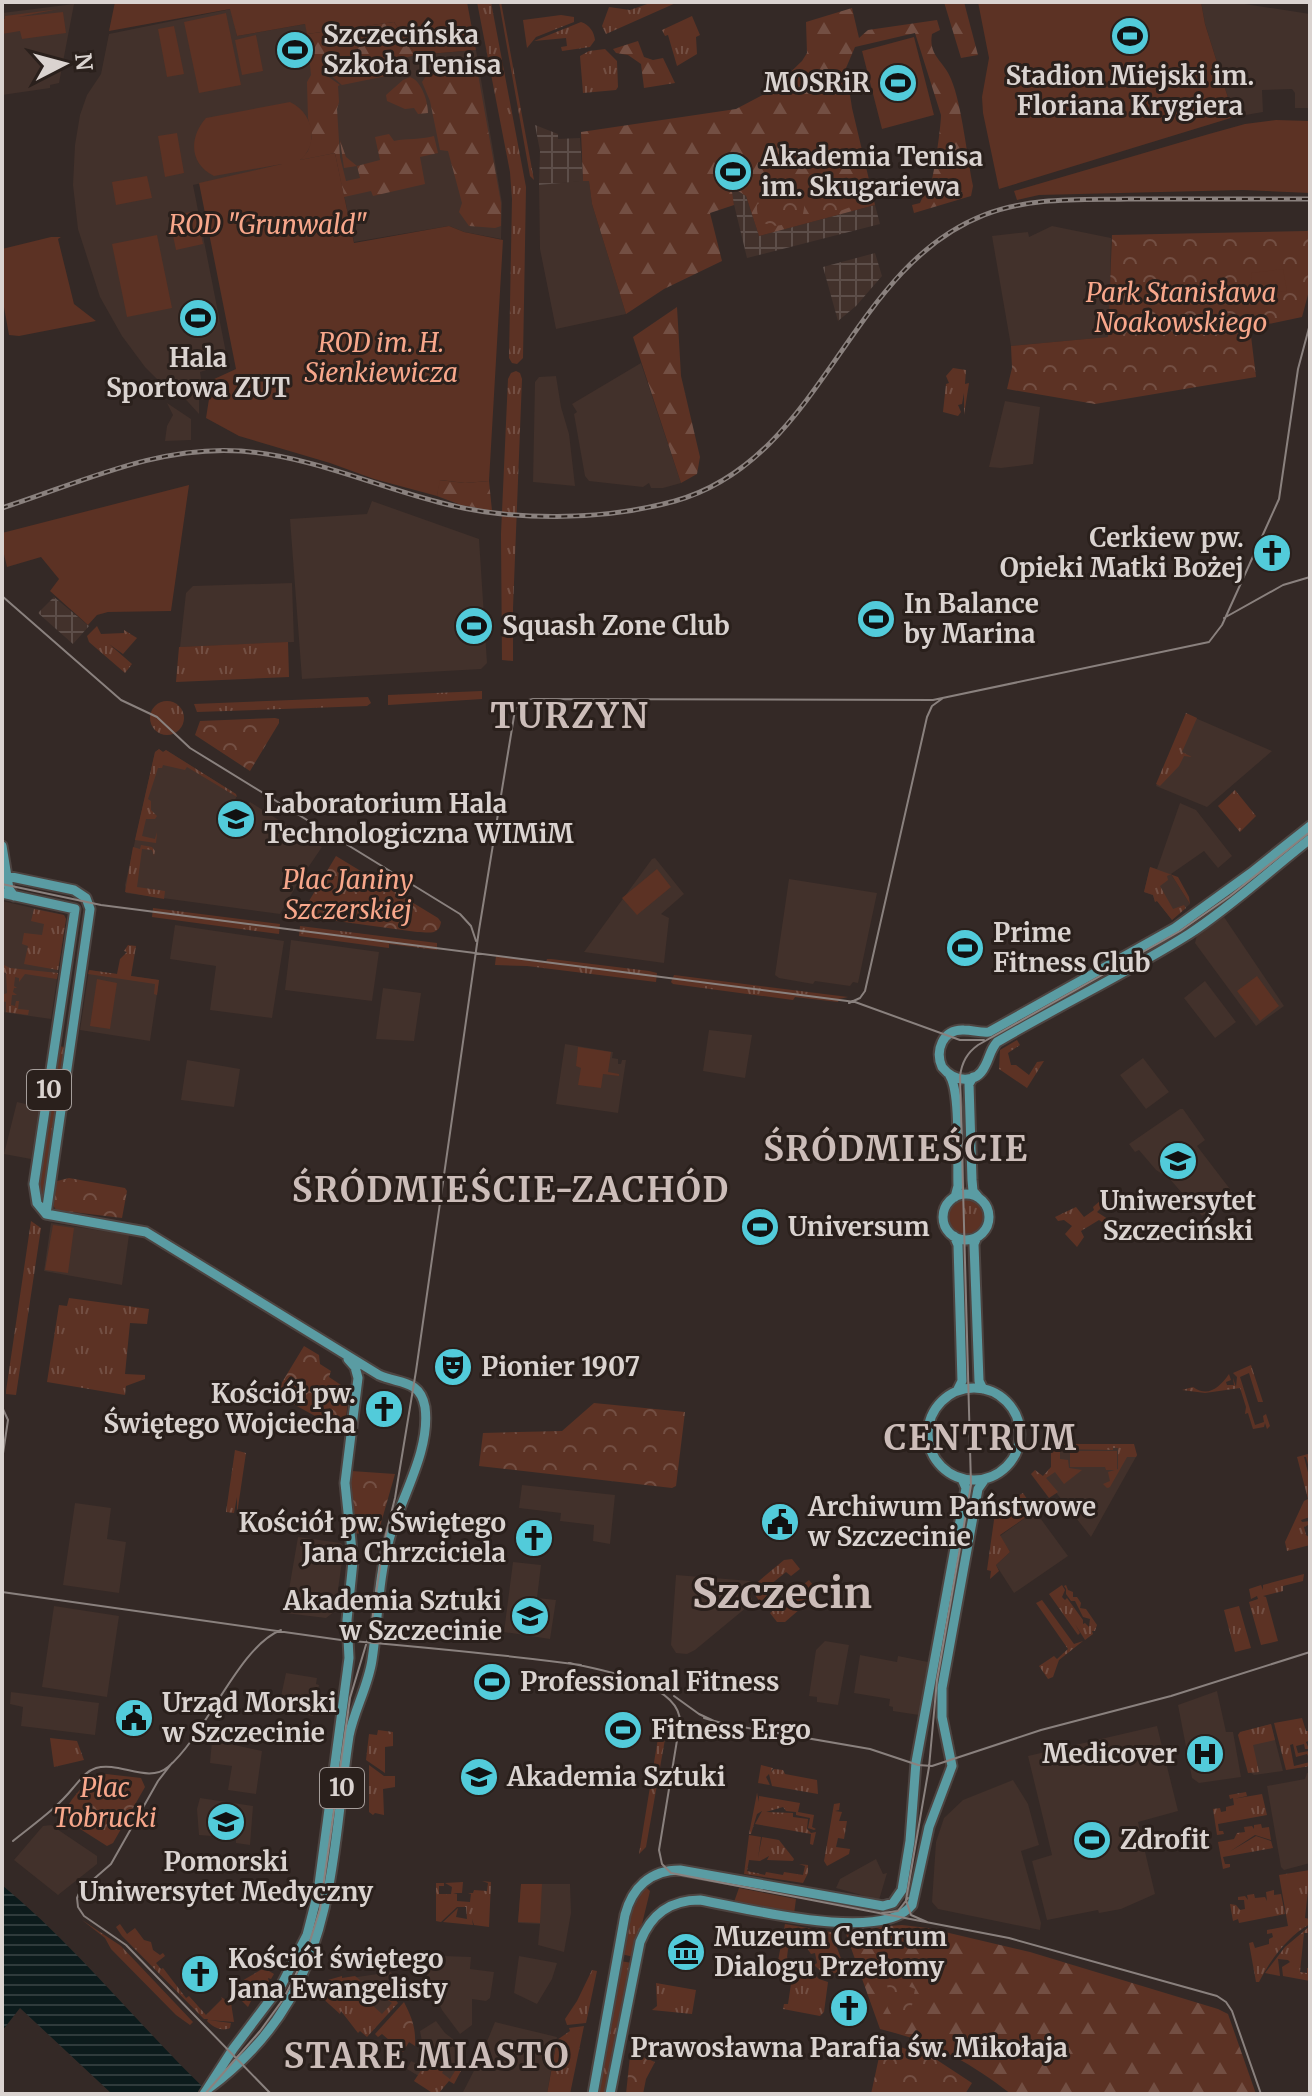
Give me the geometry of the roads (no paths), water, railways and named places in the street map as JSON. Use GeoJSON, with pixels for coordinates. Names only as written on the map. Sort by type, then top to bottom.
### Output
{"type":"FeatureCollection","features":[{"type":"Feature","properties":{"kind":"main road"},"geometry":{"type":"LineString","coordinates":[[957,1391],[962,1381],[958,1244],[946,1227],[944,1215],[958,1188],[955,1102],[954,1083],[939,1058],[943,1041],[956,1031],[993,1031],[1184,922],[1310,826]]}},
{"type":"Feature","properties":{"kind":"main road"},"geometry":{"type":"LineString","coordinates":[[983,1389],[979,1381],[974,1244],[986,1228],[989,1216],[987,1206],[973,1191],[969,1084],[973,1077],[983,1070],[997,1042],[1108,982],[1211,919],[1310,839]]}},
{"type":"Feature","properties":{"kind":"main road"},"geometry":{"type":"LineString","coordinates":[[2,846],[4,876],[14,896]]}},
{"type":"Feature","properties":{"kind":"main road","name":"10"},"geometry":{"type":"LineString","coordinates":[[4,876],[74,890],[86,898],[90,912],[46,1214]]}},
{"type":"Feature","properties":{"kind":"main road"},"geometry":{"type":"LineString","coordinates":[[2,893],[14,896]]}},
{"type":"Feature","properties":{"kind":"main road","name":"10"},"geometry":{"type":"LineString","coordinates":[[14,896],[75,909],[34,1184],[37,1203],[46,1214],[146,1232],[379,1375],[411,1384],[420,1392],[424,1405],[417,1465],[386,1548],[371,1665],[350,1733],[324,1913],[315,1944],[283,2010],[254,2048],[223,2072]]}},
{"type":"Feature","properties":{"kind":"main road"},"geometry":{"type":"LineString","coordinates":[[974,1032],[985,1043],[988,1060]]}},
{"type":"Feature","properties":{"kind":"main road"},"geometry":{"type":"LineString","coordinates":[[950,1076],[960,1079],[973,1077]]}},
{"type":"Feature","properties":{"kind":"main road"},"geometry":{"type":"LineString","coordinates":[[955,1197],[966,1194],[978,1197]]}},
{"type":"Feature","properties":{"kind":"main road"},"geometry":{"type":"LineString","coordinates":[[954,1236],[965,1240],[977,1237]]}},
{"type":"Feature","properties":{"kind":"main road","name":"10"},"geometry":{"type":"LineString","coordinates":[[210,2086],[223,2072],[282,1984],[307,1935],[319,1888],[342,1723],[353,1561],[345,1483],[358,1378],[353,1364],[343,1354]]}},
{"type":"Feature","properties":{"kind":"main road"},"geometry":{"type":"LineString","coordinates":[[593,2094],[625,1915],[632,1896],[643,1882],[662,1872],[686,1871],[883,1906],[895,1902],[902,1890],[910,1841],[915,1774],[966,1487],[962,1479],[940,1465],[932,1453],[928,1436],[930,1422],[936,1409],[948,1396],[969,1388],[983,1389],[1004,1399],[1018,1421],[1019,1444],[1009,1464],[1001,1472],[985,1479],[962,1479]]}},
{"type":"Feature","properties":{"kind":"main road"},"geometry":{"type":"LineString","coordinates":[[611,2089],[645,1930],[653,1918],[668,1906],[700,1900],[825,1922],[877,1922],[908,1910],[916,1896],[930,1824],[952,1764],[942,1717],[942,1691],[978,1489],[985,1479]]}},
{"type":"Feature","properties":{"kind":"tram line"},"geometry":{"type":"LineString","coordinates":[[205,2094],[260,2031],[284,1998],[306,1954],[320,1909],[350,1698],[371,1628],[416,1371],[479,930],[515,710],[524,701],[533,699],[933,700],[1209,642],[1222,625],[1279,499],[1298,369],[1310,324]]}},
{"type":"Feature","properties":{"kind":"tram line"},"geometry":{"type":"LineString","coordinates":[[1224,618],[1283,585],[1310,577]]}},
{"type":"Feature","properties":{"kind":"tram line"},"geometry":{"type":"LineString","coordinates":[[2,596],[121,700],[157,717],[190,748],[460,914],[471,926],[476,941]]}},
{"type":"Feature","properties":{"kind":"tram line"},"geometry":{"type":"LineString","coordinates":[[849,1003],[860,998],[865,991],[927,717],[932,706],[943,698]]}},
{"type":"Feature","properties":{"kind":"tram line"},"geometry":{"type":"LineString","coordinates":[[927,1922],[911,1915],[906,1900],[929,1767],[937,1680],[971,1485],[962,1066],[978,1045],[1180,931],[1230,896],[1310,832]]}},
{"type":"Feature","properties":{"kind":"tram line"},"geometry":{"type":"LineString","coordinates":[[2,884],[101,905],[855,1002],[960,1040],[984,1040]]}},
{"type":"Feature","properties":{"kind":"tram line"},"geometry":{"type":"LineString","coordinates":[[2,1407],[8,1420],[2,1460]]}},
{"type":"Feature","properties":{"kind":"tram line"},"geometry":{"type":"LineString","coordinates":[[2,1592],[341,1640],[581,1665]]}},
{"type":"Feature","properties":{"kind":"tram line"},"geometry":{"type":"LineString","coordinates":[[13,1841],[52,1810],[92,1769],[114,1767],[152,1773],[168,1767],[196,1734],[251,1654],[281,1630]]}},
{"type":"Feature","properties":{"kind":"tram line"},"geometry":{"type":"LineString","coordinates":[[704,1718],[870,1749],[918,1765],[932,1766],[1041,1730],[1171,1696],[1310,1652]]}},
{"type":"Feature","properties":{"kind":"tram line"},"geometry":{"type":"LineString","coordinates":[[569,1663],[636,1680],[667,1697],[676,1709],[680,1722],[659,1850],[662,1864],[671,1873],[1009,1938],[1217,1996],[1232,2011],[1261,2094]]}},
{"type":"Feature","properties":{"kind":"tram line"},"geometry":{"type":"LineString","coordinates":[[674,1696],[714,1721]]}},
{"type":"Feature","properties":{"kind":"tram line"},"geometry":{"type":"LineString","coordinates":[[172,1763],[158,1781],[111,1864],[80,1891],[78,1907],[84,1916],[126,1945],[271,2094]]}},
{"type":"Feature","properties":{"kind":"tram line"},"geometry":{"type":"LineString","coordinates":[[882,1913],[898,1911],[908,1898]]}},
{"type":"Feature","properties":{"kind":"railway"},"geometry":{"type":"LineString","coordinates":[[2,508],[119,468],[179,454],[210,451],[241,451],[291,459],[438,502],[495,513],[587,515],[647,508],[675,501],[725,479],[767,446],[802,406],[898,277],[937,241],[984,215],[1019,205],[1055,201],[1310,199]]}},
{"type":"Feature","properties":{"kind":"place","name":"Stadion Miejski im. Floriana Krygiera"},"geometry":{"type":"Point","coordinates":[1130,36]}},
{"type":"Feature","properties":{"kind":"place","name":"Szczecińska Szkoła Tenisa"},"geometry":{"type":"Point","coordinates":[295,50]}},
{"type":"Feature","properties":{"kind":"place","name":"MOSRiR"},"geometry":{"type":"Point","coordinates":[898,83]}},
{"type":"Feature","properties":{"kind":"place","name":"Akademia Tenisa im. Skugariewa"},"geometry":{"type":"Point","coordinates":[733,172]}},
{"type":"Feature","properties":{"kind":"place","name":"Hala Sportowa ZUT"},"geometry":{"type":"Point","coordinates":[198,318]}},
{"type":"Feature","properties":{"kind":"place","name":"Cerkiew pw. Opieki Matki Bożej"},"geometry":{"type":"Point","coordinates":[1272,553]}},
{"type":"Feature","properties":{"kind":"place","name":"In Balance by Marina"},"geometry":{"type":"Point","coordinates":[876,619]}},
{"type":"Feature","properties":{"kind":"place","name":"Squash Zone Club"},"geometry":{"type":"Point","coordinates":[474,626]}},
{"type":"Feature","properties":{"kind":"place","name":"Laboratorium Hala Technologiczna WIMiM"},"geometry":{"type":"Point","coordinates":[236,819]}},
{"type":"Feature","properties":{"kind":"place","name":"Prime Fitness Club"},"geometry":{"type":"Point","coordinates":[965,948]}},
{"type":"Feature","properties":{"kind":"place","name":"Uniwersytet Szczeciński"},"geometry":{"type":"Point","coordinates":[1178,1161]}},
{"type":"Feature","properties":{"kind":"place","name":"Universum"},"geometry":{"type":"Point","coordinates":[760,1227]}},
{"type":"Feature","properties":{"kind":"place","name":"Pionier 1907"},"geometry":{"type":"Point","coordinates":[453,1367]}},
{"type":"Feature","properties":{"kind":"place","name":"Kościół pw. Świętego Wojciecha"},"geometry":{"type":"Point","coordinates":[384,1409]}},
{"type":"Feature","properties":{"kind":"place","name":"Archiwum Państwowe w Szczecinie"},"geometry":{"type":"Point","coordinates":[780,1522]}},
{"type":"Feature","properties":{"kind":"place","name":"Kościół pw. Świętego Jana Chrzciciela"},"geometry":{"type":"Point","coordinates":[534,1538]}},
{"type":"Feature","properties":{"kind":"place","name":"Akademia Sztuki w Szczecinie"},"geometry":{"type":"Point","coordinates":[530,1616]}},
{"type":"Feature","properties":{"kind":"place","name":"Professional Fitness"},"geometry":{"type":"Point","coordinates":[492,1682]}},
{"type":"Feature","properties":{"kind":"place","name":"Urząd Morski w Szczecinie"},"geometry":{"type":"Point","coordinates":[134,1718]}},
{"type":"Feature","properties":{"kind":"place","name":"Fitness Ergo"},"geometry":{"type":"Point","coordinates":[623,1730]}},
{"type":"Feature","properties":{"kind":"place","name":"Medicover"},"geometry":{"type":"Point","coordinates":[1205,1754]}},
{"type":"Feature","properties":{"kind":"place","name":"Akademia Sztuki"},"geometry":{"type":"Point","coordinates":[479,1777]}},
{"type":"Feature","properties":{"kind":"place","name":"Pomorski Uniwersytet Medyczny"},"geometry":{"type":"Point","coordinates":[226,1822]}},
{"type":"Feature","properties":{"kind":"place","name":"Zdrofit"},"geometry":{"type":"Point","coordinates":[1092,1840]}},
{"type":"Feature","properties":{"kind":"place","name":"Muzeum Centrum Dialogu Przełomy"},"geometry":{"type":"Point","coordinates":[686,1952]}},
{"type":"Feature","properties":{"kind":"place","name":"Kościół świętego Jana Ewangelisty"},"geometry":{"type":"Point","coordinates":[200,1974]}},
{"type":"Feature","properties":{"kind":"place","name":"Prawosławna Parafia św. Mikołaja"},"geometry":{"type":"Point","coordinates":[849,2008]}},
{"type":"Feature","properties":{"kind":"district","name":"TURZYN"},"geometry":{"type":"Point","coordinates":[570,716]}},
{"type":"Feature","properties":{"kind":"district","name":"ŚRÓDMIEŚCIE"},"geometry":{"type":"Point","coordinates":[896,1149]}},
{"type":"Feature","properties":{"kind":"district","name":"ŚRÓDMIEŚCIE-ZACHÓD"},"geometry":{"type":"Point","coordinates":[511,1190]}},
{"type":"Feature","properties":{"kind":"district","name":"CENTRUM"},"geometry":{"type":"Point","coordinates":[981,1438]}},
{"type":"Feature","properties":{"kind":"district","name":"Szczecin"},"geometry":{"type":"Point","coordinates":[782,1593]}},
{"type":"Feature","properties":{"kind":"district","name":"STARE MIASTO"},"geometry":{"type":"Point","coordinates":[427,2056]}},
{"type":"Feature","properties":{"kind":"park label","name":"ROD \"Grunwald\""},"geometry":{"type":"Point","coordinates":[268,225]}},
{"type":"Feature","properties":{"kind":"park label","name":"Park Stanisława Noakowskiego"},"geometry":{"type":"Point","coordinates":[1181,308]}},
{"type":"Feature","properties":{"kind":"park label","name":"ROD im. H. Sienkiewicza"},"geometry":{"type":"Point","coordinates":[381,358]}},
{"type":"Feature","properties":{"kind":"park label","name":"Plac Janiny Szczerskiej"},"geometry":{"type":"Point","coordinates":[348,895]}},
{"type":"Feature","properties":{"kind":"park label","name":"Plac Tobrucki"},"geometry":{"type":"Point","coordinates":[105,1803]}}]}
